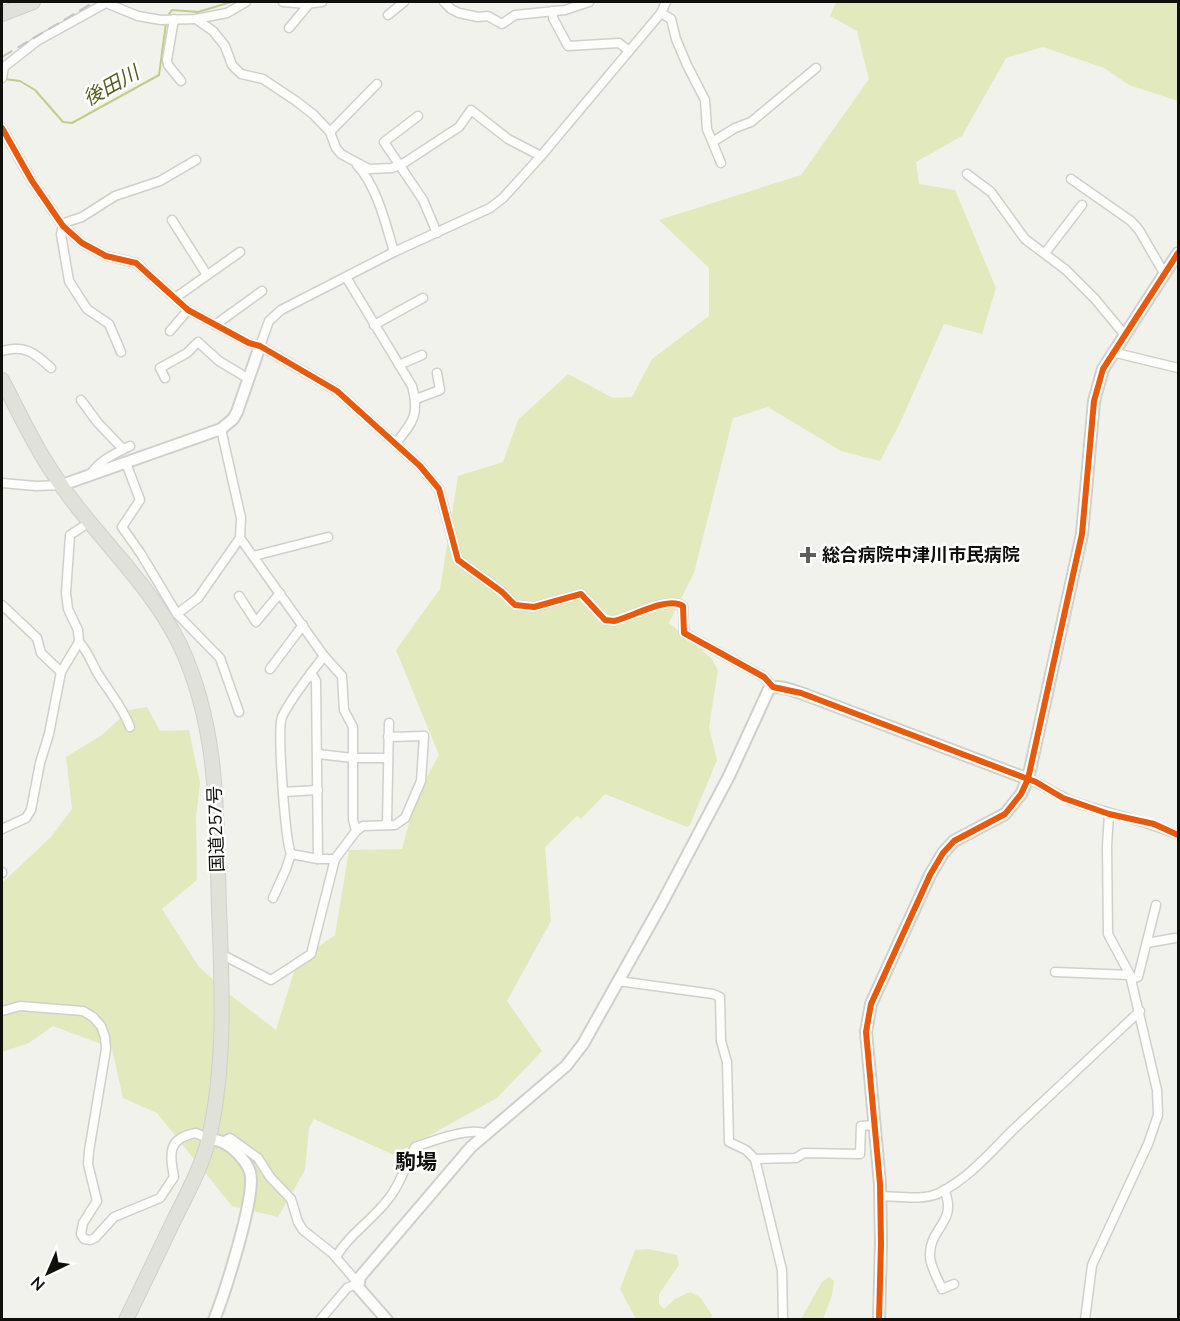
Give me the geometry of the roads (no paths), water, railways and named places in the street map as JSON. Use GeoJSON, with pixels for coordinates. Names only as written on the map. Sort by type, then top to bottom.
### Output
{"type":"FeatureCollection","features":[{"type":"Feature","properties":{"kind":"highway"},"geometry":{"type":"LineString","coordinates":[[2,14],[33,2]]}},
{"type":"Feature","properties":{"kind":"highway","name":"国道257号"},"geometry":{"type":"LineString","coordinates":[[2,380],[51,471],[131,571],[162,614],[183,654],[205,715],[215,784],[221,954],[220,1048],[215,1141],[196,1175],[126,1320]]}},
{"type":"Feature","properties":{"kind":"street"},"geometry":{"type":"LineString","coordinates":[[2,78],[4,67],[37,41],[106,3],[138,16],[161,20],[196,19],[226,13],[246,2]]}},
{"type":"Feature","properties":{"kind":"street"},"geometry":{"type":"LineString","coordinates":[[283,2],[309,4],[322,2]]}},
{"type":"Feature","properties":{"kind":"street"},"geometry":{"type":"LineString","coordinates":[[388,15],[404,2]]}},
{"type":"Feature","properties":{"kind":"street"},"geometry":{"type":"LineString","coordinates":[[444,2],[459,13],[478,17],[488,16],[502,24],[515,15],[553,12],[589,2]]}},
{"type":"Feature","properties":{"kind":"street"},"geometry":{"type":"LineString","coordinates":[[2,483],[36,486],[62,485],[221,429],[233,418],[269,321],[273,316],[394,252],[490,208],[503,198],[661,13],[666,2]]}},
{"type":"Feature","properties":{"kind":"street"},"geometry":{"type":"LineString","coordinates":[[290,27],[309,4]]}},
{"type":"Feature","properties":{"kind":"street"},"geometry":{"type":"LineString","coordinates":[[553,12],[553,18],[568,46],[619,43],[629,51]]}},
{"type":"Feature","properties":{"kind":"street"},"geometry":{"type":"LineString","coordinates":[[661,13],[671,19],[676,39],[705,100],[707,129],[714,141],[721,163]]}},
{"type":"Feature","properties":{"kind":"street"},"geometry":{"type":"LineString","coordinates":[[173,19],[167,60],[168,65],[181,81]]}},
{"type":"Feature","properties":{"kind":"street"},"geometry":{"type":"LineString","coordinates":[[196,19],[213,32],[225,46],[232,65],[241,74],[263,79],[314,115],[330,132],[341,154],[369,169],[392,168],[399,165],[459,127],[471,110],[508,139],[541,156]]}},
{"type":"Feature","properties":{"kind":"street"},"geometry":{"type":"LineString","coordinates":[[714,141],[735,128],[751,122],[816,68]]}},
{"type":"Feature","properties":{"kind":"street"},"geometry":{"type":"LineString","coordinates":[[330,132],[376,84]]}},
{"type":"Feature","properties":{"kind":"street"},"geometry":{"type":"LineString","coordinates":[[418,116],[384,142],[423,200],[437,233]]}},
{"type":"Feature","properties":{"kind":"street"},"geometry":{"type":"LineString","coordinates":[[2,128],[32,181],[63,226],[82,243],[106,256],[136,263],[188,310],[249,343],[260,346],[337,391],[396,443],[420,466],[439,489],[458,560],[515,604],[534,607],[581,594],[605,620],[614,621],[665,603],[678,603],[683,606],[684,633],[764,677],[773,687],[801,693],[1036,782],[1063,798],[1109,814],[1154,824],[1179,835]]}},
{"type":"Feature","properties":{"kind":"street"},"geometry":{"type":"LineString","coordinates":[[121,352],[109,324],[87,309],[69,281],[61,234],[63,226],[115,196],[160,181],[196,160]]}},
{"type":"Feature","properties":{"kind":"street"},"geometry":{"type":"LineString","coordinates":[[355,163],[364,172],[370,184],[394,252]]}},
{"type":"Feature","properties":{"kind":"street"},"geometry":{"type":"LineString","coordinates":[[967,174],[991,192],[1025,239],[1066,270],[1095,299],[1124,334]]}},
{"type":"Feature","properties":{"kind":"street"},"geometry":{"type":"LineString","coordinates":[[1071,179],[1131,221],[1139,230],[1164,273]]}},
{"type":"Feature","properties":{"kind":"street"},"geometry":{"type":"LineString","coordinates":[[1045,253],[1082,205]]}},
{"type":"Feature","properties":{"kind":"street"},"geometry":{"type":"LineString","coordinates":[[172,220],[207,275]]}},
{"type":"Feature","properties":{"kind":"street"},"geometry":{"type":"LineString","coordinates":[[175,298],[240,252]]}},
{"type":"Feature","properties":{"kind":"street"},"geometry":{"type":"LineString","coordinates":[[879,1320],[880,1196],[866,1032],[875,992],[930,875],[943,853],[954,841],[1005,814],[1021,794],[1028,779],[1082,534],[1094,401],[1098,380],[1112,352],[1179,253]]}},
{"type":"Feature","properties":{"kind":"street"},"geometry":{"type":"LineString","coordinates":[[346,277],[412,386],[416,399],[416,414],[396,443]]}},
{"type":"Feature","properties":{"kind":"street"},"geometry":{"type":"LineString","coordinates":[[215,325],[262,291]]}},
{"type":"Feature","properties":{"kind":"street"},"geometry":{"type":"LineString","coordinates":[[374,325],[423,298]]}},
{"type":"Feature","properties":{"kind":"street"},"geometry":{"type":"LineString","coordinates":[[170,331],[188,310]]}},
{"type":"Feature","properties":{"kind":"street"},"geometry":{"type":"LineString","coordinates":[[165,378],[160,368],[187,353],[198,342],[219,360],[249,379]]}},
{"type":"Feature","properties":{"kind":"street"},"geometry":{"type":"LineString","coordinates":[[2,351],[13,348],[36,353],[51,368]]}},
{"type":"Feature","properties":{"kind":"street"},"geometry":{"type":"LineString","coordinates":[[1112,352],[1179,368]]}},
{"type":"Feature","properties":{"kind":"street"},"geometry":{"type":"LineString","coordinates":[[399,365],[422,355]]}},
{"type":"Feature","properties":{"kind":"street"},"geometry":{"type":"LineString","coordinates":[[416,399],[440,390],[437,373]]}},
{"type":"Feature","properties":{"kind":"street"},"geometry":{"type":"LineString","coordinates":[[81,400],[98,423],[126,447],[106,458],[90,475]]}},
{"type":"Feature","properties":{"kind":"street"},"geometry":{"type":"LineString","coordinates":[[177,614],[198,598],[240,538],[241,518],[221,429]]}},
{"type":"Feature","properties":{"kind":"street"},"geometry":{"type":"LineString","coordinates":[[126,463],[140,500],[122,527],[177,614],[220,658],[239,712]]}},
{"type":"Feature","properties":{"kind":"street"},"geometry":{"type":"LineString","coordinates":[[2,829],[26,818],[31,810],[62,672],[79,642],[78,630],[68,609],[67,601],[70,535],[90,522]]}},
{"type":"Feature","properties":{"kind":"street"},"geometry":{"type":"LineString","coordinates":[[254,556],[328,537]]}},
{"type":"Feature","properties":{"kind":"street"},"geometry":{"type":"LineString","coordinates":[[240,538],[324,656],[342,676],[344,710],[353,727],[353,819],[356,831]]}},
{"type":"Feature","properties":{"kind":"street"},"geometry":{"type":"LineString","coordinates":[[239,596],[256,622],[280,593]]}},
{"type":"Feature","properties":{"kind":"street"},"geometry":{"type":"LineString","coordinates":[[2,605],[37,638],[40,652],[62,672]]}},
{"type":"Feature","properties":{"kind":"street"},"geometry":{"type":"LineString","coordinates":[[270,669],[303,625]]}},
{"type":"Feature","properties":{"kind":"street"},"geometry":{"type":"LineString","coordinates":[[79,642],[120,703],[129,727]]}},
{"type":"Feature","properties":{"kind":"street"},"geometry":{"type":"LineString","coordinates":[[273,898],[291,854],[287,843],[283,792],[281,719],[324,656]]}},
{"type":"Feature","properties":{"kind":"street"},"geometry":{"type":"LineString","coordinates":[[312,673],[316,681],[318,859]]}},
{"type":"Feature","properties":{"kind":"street"},"geometry":{"type":"LineString","coordinates":[[320,1320],[344,1291],[357,1283],[471,1147],[575,1055],[593,1029],[729,776],[766,693],[773,687]]}},
{"type":"Feature","properties":{"kind":"street"},"geometry":{"type":"LineString","coordinates":[[387,824],[389,723]]}},
{"type":"Feature","properties":{"kind":"street"},"geometry":{"type":"LineString","coordinates":[[221,954],[271,980],[311,954],[335,859],[356,831],[363,826],[394,825],[405,818],[422,781],[424,736],[388,737]]}},
{"type":"Feature","properties":{"kind":"street"},"geometry":{"type":"LineString","coordinates":[[318,754],[353,758],[388,758]]}},
{"type":"Feature","properties":{"kind":"street"},"geometry":{"type":"LineString","coordinates":[[283,792],[318,790]]}},
{"type":"Feature","properties":{"kind":"street"},"geometry":{"type":"LineString","coordinates":[[1085,1320],[1092,1265],[1148,1144],[1158,1115],[1157,1090],[1140,1011],[1130,977],[1108,934],[1109,814]]}},
{"type":"Feature","properties":{"kind":"street"},"geometry":{"type":"LineString","coordinates":[[291,854],[318,859],[335,859]]}},
{"type":"Feature","properties":{"kind":"street"},"geometry":{"type":"LineString","coordinates":[[1055,972],[1138,977],[1156,905]]}},
{"type":"Feature","properties":{"kind":"street"},"geometry":{"type":"LineString","coordinates":[[1147,943],[1175,938]]}},
{"type":"Feature","properties":{"kind":"street"},"geometry":{"type":"LineString","coordinates":[[618,981],[713,994],[720,997],[721,1041],[726,1062],[729,1142],[746,1150],[755,1159],[782,1270],[783,1320]]}},
{"type":"Feature","properties":{"kind":"street"},"geometry":{"type":"LineString","coordinates":[[2,1011],[20,1006],[83,1011],[101,1026],[105,1037],[106,1049],[88,1152],[88,1164],[97,1202],[83,1223],[81,1234],[84,1239],[95,1238],[114,1217],[160,1198],[174,1177],[171,1152],[173,1144],[181,1137],[196,1133],[215,1141],[245,1161],[251,1174],[244,1219],[230,1276],[214,1320]]}},
{"type":"Feature","properties":{"kind":"street"},"geometry":{"type":"LineString","coordinates":[[880,1196],[929,1196],[944,1190],[989,1156],[1013,1130],[1140,1011]]}},
{"type":"Feature","properties":{"kind":"street"},"geometry":{"type":"LineString","coordinates":[[755,1159],[796,1158],[804,1153],[860,1154],[861,1126],[874,1125]]}},
{"type":"Feature","properties":{"kind":"street"},"geometry":{"type":"LineString","coordinates":[[336,1257],[344,1242],[370,1220],[391,1196],[415,1147],[479,1130],[487,1134]]}},
{"type":"Feature","properties":{"kind":"street"},"geometry":{"type":"LineString","coordinates":[[215,1141],[230,1138],[258,1158],[270,1177],[291,1199],[303,1230],[336,1257],[362,1292],[387,1320]]}},
{"type":"Feature","properties":{"kind":"street"},"geometry":{"type":"LineString","coordinates":[[944,1190],[949,1208],[948,1215],[935,1236],[930,1251],[930,1260],[942,1289],[954,1284]]}},
{"type":"Feature","properties":{"kind":"waterway","name":"後田川"},"geometry":{"type":"LineString","coordinates":[[167,17],[172,10],[198,12],[231,2]]}},
{"type":"Feature","properties":{"kind":"waterway","name":"後田川"},"geometry":{"type":"LineString","coordinates":[[4,79],[20,81],[35,90],[63,122],[72,123],[159,75],[166,23]]}},
{"type":"Feature","properties":{"kind":"railway"},"geometry":{"type":"LineString","coordinates":[[2,57],[94,2]]}},
{"type":"Feature","properties":{"kind":"place","name":"総合病院中津川市民病院"},"geometry":{"type":"Point","coordinates":[808,555]}},
{"type":"Feature","properties":{"kind":"district","name":"駒場"},"geometry":{"type":"Point","coordinates":[416,1162]}}]}
